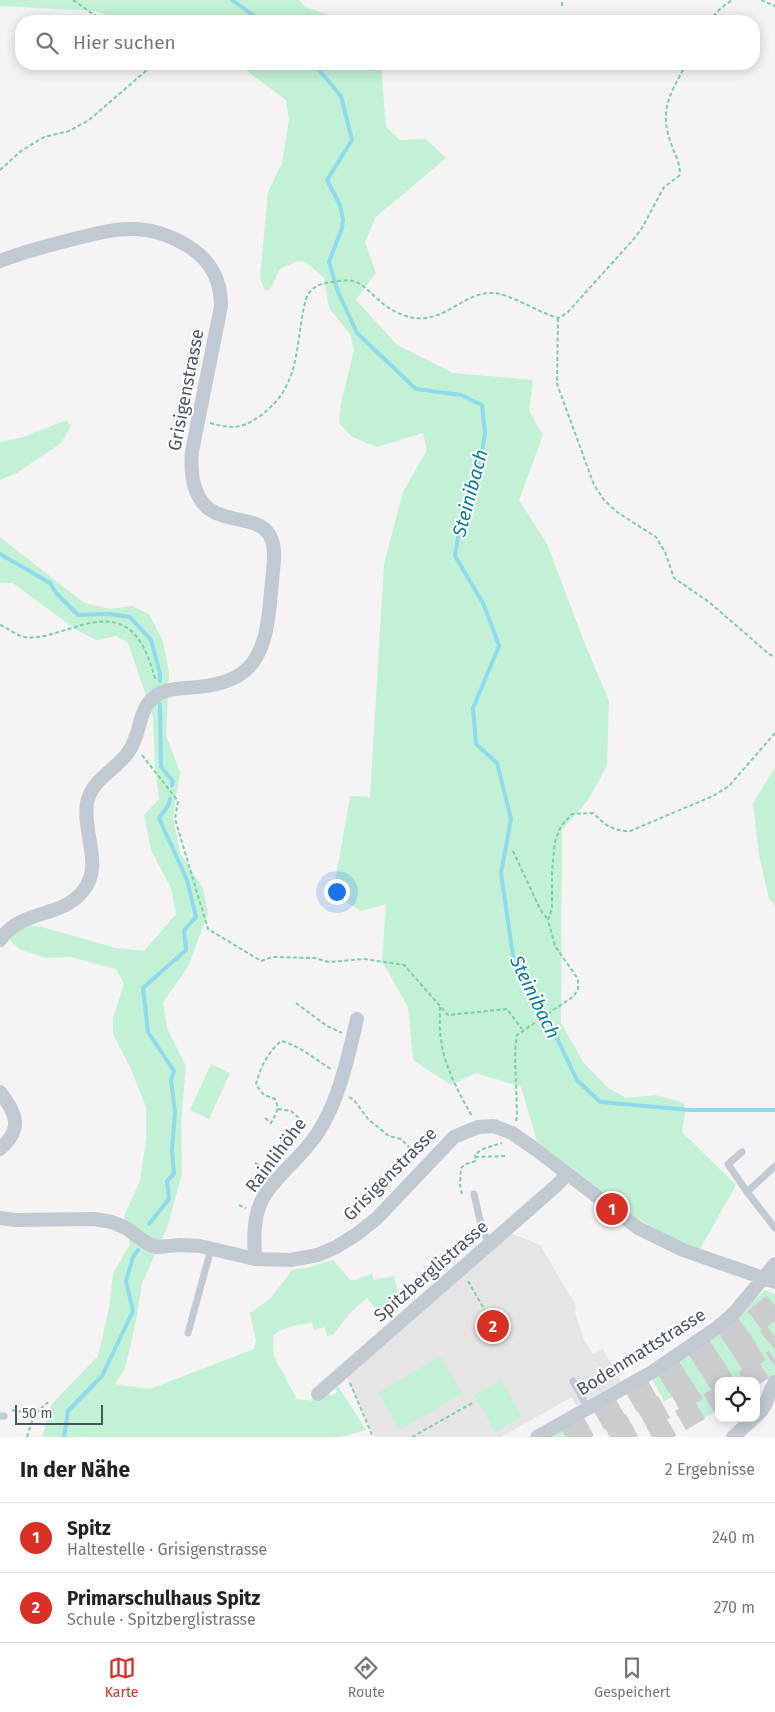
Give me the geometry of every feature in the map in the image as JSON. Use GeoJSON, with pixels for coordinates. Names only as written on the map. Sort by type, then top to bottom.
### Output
{"type":"FeatureCollection","features":[{"type":"Feature","properties":{"kind":"street","name":"Grisigenstrasse"},"geometry":{"type":"LineString","coordinates":[[0,261],[53,244],[125,228],[165,235],[177,240],[201,255],[209,263],[216,276],[220,290],[221,306],[198,420],[191,462],[192,478],[199,497],[208,508],[215,513],[257,524],[267,532],[273,543],[274,561],[268,625],[265,641],[258,654],[251,665],[240,675],[213,686],[172,689],[160,693]]}},
{"type":"Feature","properties":{"kind":"street"},"geometry":{"type":"LineString","coordinates":[[0,940],[18,922],[68,904],[85,890],[91,877],[93,864],[87,821],[89,797],[98,781],[124,758],[134,743],[146,706],[160,693]]}},
{"type":"Feature","properties":{"kind":"street","name":"Rainlihöhe"},"geometry":{"type":"LineString","coordinates":[[255,1258],[254,1236],[257,1212],[261,1202],[268,1190],[317,1134],[331,1108],[358,1019]]}},
{"type":"Feature","properties":{"kind":"street"},"geometry":{"type":"LineString","coordinates":[[0,1092],[12,1109],[15,1125],[12,1137],[0,1150]]}},
{"type":"Feature","properties":{"kind":"street","name":"Grisigenstrasse"},"geometry":{"type":"LineString","coordinates":[[0,1218],[15,1220],[94,1219],[112,1222],[126,1228],[148,1244],[157,1247],[180,1245],[255,1258],[290,1260],[318,1255],[357,1234],[377,1218],[454,1137],[478,1126]]}},
{"type":"Feature","properties":{"kind":"street"},"geometry":{"type":"LineString","coordinates":[[478,1126],[494,1126],[567,1174],[638,1228],[666,1243],[769,1280]]}},
{"type":"Feature","properties":{"kind":"street","name":"Spitzberglistrasse"},"geometry":{"type":"LineString","coordinates":[[318,1394],[492,1243],[567,1174]]}},
{"type":"Feature","properties":{"kind":"street","name":"Bodenmattstrasse"},"geometry":{"type":"LineString","coordinates":[[537,1437],[652,1372],[718,1327],[769,1280],[775,1264]]}},
{"type":"Feature","properties":{"kind":"street"},"geometry":{"type":"LineString","coordinates":[[760,1411],[767,1402],[775,1382]]}},
{"type":"Feature","properties":{"kind":"street"},"geometry":{"type":"LineString","coordinates":[[733,1437],[750,1422]]}},
{"type":"Feature","properties":{"kind":"lane"},"geometry":{"type":"LineString","coordinates":[[742,1152],[728,1164],[746,1192],[775,1228]]}},
{"type":"Feature","properties":{"kind":"lane"},"geometry":{"type":"LineString","coordinates":[[746,1192],[775,1166]]}},
{"type":"Feature","properties":{"kind":"lane"},"geometry":{"type":"LineString","coordinates":[[474,1194],[483,1233],[492,1243]]}},
{"type":"Feature","properties":{"kind":"lane"},"geometry":{"type":"LineString","coordinates":[[188,1333],[211,1249]]}},
{"type":"Feature","properties":{"kind":"lane"},"geometry":{"type":"LineString","coordinates":[[573,1382],[588,1408]]}},
{"type":"Feature","properties":{"kind":"path"},"geometry":{"type":"LineString","coordinates":[[73,0],[94,15]]}},
{"type":"Feature","properties":{"kind":"path"},"geometry":{"type":"LineString","coordinates":[[562,0],[562,6]]}},
{"type":"Feature","properties":{"kind":"path"},"geometry":{"type":"LineString","coordinates":[[715,15],[732,0]]}},
{"type":"Feature","properties":{"kind":"path"},"geometry":{"type":"LineString","coordinates":[[760,0],[775,6]]}},
{"type":"Feature","properties":{"kind":"path"},"geometry":{"type":"LineString","coordinates":[[0,170],[21,151],[44,137],[69,131],[89,120],[147,70]]}},
{"type":"Feature","properties":{"kind":"path"},"geometry":{"type":"LineString","coordinates":[[198,420],[229,427],[243,426],[265,412],[280,399],[290,380],[306,299],[313,288],[327,283],[357,282],[382,303],[404,315],[421,318],[439,314],[474,297],[493,293],[508,296],[544,314],[558,318],[572,310],[642,228],[662,190],[680,176],[680,168],[667,132],[665,113],[672,92],[683,70]]}},
{"type":"Feature","properties":{"kind":"path"},"geometry":{"type":"LineString","coordinates":[[558,318],[557,384],[594,485],[604,500],[617,512],[656,537],[666,552],[674,578],[709,602],[769,654],[775,657]]}},
{"type":"Feature","properties":{"kind":"path"},"geometry":{"type":"LineString","coordinates":[[0,625],[23,636],[36,637],[54,634],[92,622],[112,622],[128,628],[139,638],[149,658],[160,693]]}},
{"type":"Feature","properties":{"kind":"path"},"geometry":{"type":"LineString","coordinates":[[548,920],[552,908],[552,871],[555,841],[561,826],[572,814],[593,813],[609,827],[618,831],[630,831],[712,796],[729,786],[775,734]]}},
{"type":"Feature","properties":{"kind":"path"},"geometry":{"type":"LineString","coordinates":[[134,743],[148,764],[178,801],[175,819],[208,929],[261,961],[274,957],[314,958],[329,962],[364,959],[404,964],[448,1015],[507,1008],[522,1030]]}},
{"type":"Feature","properties":{"kind":"path"},"geometry":{"type":"LineString","coordinates":[[462,1194],[460,1170],[466,1164],[476,1161],[474,1154],[511,1138],[517,1116],[517,1036],[522,1030],[574,996],[578,989],[578,979],[555,946],[548,920],[540,909],[513,851]]}},
{"type":"Feature","properties":{"kind":"path"},"geometry":{"type":"LineString","coordinates":[[296,1003],[327,1026],[353,1039]]}},
{"type":"Feature","properties":{"kind":"path"},"geometry":{"type":"LineString","coordinates":[[440,1006],[441,1038],[448,1066],[461,1098],[478,1126]]}},
{"type":"Feature","properties":{"kind":"path"},"geometry":{"type":"LineString","coordinates":[[265,1118],[271,1123],[277,1114],[278,1105],[275,1099],[264,1095],[256,1085],[257,1080],[268,1055],[281,1041],[304,1050],[317,1061],[342,1075]]}},
{"type":"Feature","properties":{"kind":"path"},"geometry":{"type":"LineString","coordinates":[[354,1100],[368,1119],[389,1136],[401,1139],[409,1148]]}},
{"type":"Feature","properties":{"kind":"path"},"geometry":{"type":"LineString","coordinates":[[278,1109],[291,1110],[309,1127]]}},
{"type":"Feature","properties":{"kind":"path"},"geometry":{"type":"LineString","coordinates":[[475,1157],[507,1156]]}},
{"type":"Feature","properties":{"kind":"path"},"geometry":{"type":"LineString","coordinates":[[255,1163],[268,1170]]}},
{"type":"Feature","properties":{"kind":"path"},"geometry":{"type":"LineString","coordinates":[[468,1282],[487,1314]]}},
{"type":"Feature","properties":{"kind":"path"},"geometry":{"type":"LineString","coordinates":[[348,1380],[372,1437]]}},
{"type":"Feature","properties":{"kind":"path"},"geometry":{"type":"LineString","coordinates":[[27,1437],[34,1414],[48,1402]]}},
{"type":"Feature","properties":{"kind":"path"},"geometry":{"type":"LineString","coordinates":[[412,1437],[474,1402]]}},
{"type":"Feature","properties":{"kind":"path"},"geometry":{"type":"LineString","coordinates":[[18,1411],[34,1414]]}},
{"type":"Feature","properties":{"kind":"shaded area"},"geometry":{"type":"Polygon","coordinates":[[[511,1233],[540,1245],[576,1306],[575,1312],[584,1340],[593,1354],[602,1348],[621,1381],[576,1406],[572,1397],[501,1437],[375,1437],[347,1378],[511,1233]]]}},
{"type":"Feature","properties":{"kind":"green space"},"geometry":{"type":"Polygon","coordinates":[[[0,0],[299,0],[306,7],[329,15],[108,15],[95,11],[0,6],[0,0]]]}},
{"type":"Feature","properties":{"kind":"green space"},"geometry":{"type":"Polygon","coordinates":[[[246,70],[381,70],[386,127],[400,140],[426,139],[446,158],[376,217],[365,242],[376,273],[356,300],[397,345],[453,373],[533,380],[529,410],[543,435],[519,500],[547,544],[609,701],[607,766],[588,800],[562,830],[561,1023],[583,1062],[608,1088],[626,1098],[655,1095],[684,1103],[685,1112],[682,1132],[736,1185],[700,1249],[669,1237],[637,1218],[537,1141],[521,1087],[476,1073],[451,1085],[413,1060],[408,1007],[382,961],[386,904],[361,911],[333,894],[350,796],[370,797],[384,564],[403,492],[427,450],[423,433],[377,447],[352,437],[339,423],[341,403],[354,350],[350,334],[329,308],[324,278],[306,262],[297,261],[280,269],[271,288],[265,291],[260,278],[268,192],[282,163],[289,119],[286,100],[246,70]]]}},
{"type":"Feature","properties":{"kind":"green space"},"geometry":{"type":"Polygon","coordinates":[[[67,420],[71,426],[61,443],[17,473],[0,480],[0,442],[23,437],[67,420]]]}},
{"type":"Feature","properties":{"kind":"green space"},"geometry":{"type":"Polygon","coordinates":[[[0,537],[84,603],[110,609],[132,606],[149,614],[163,641],[169,672],[166,735],[180,772],[173,817],[180,853],[203,888],[208,913],[188,967],[163,1002],[167,1028],[186,1066],[181,1123],[182,1174],[167,1228],[142,1283],[125,1369],[115,1384],[150,1389],[254,1349],[256,1341],[250,1313],[271,1298],[292,1270],[333,1260],[350,1280],[372,1274],[374,1280],[394,1276],[400,1301],[382,1317],[367,1298],[351,1312],[333,1335],[327,1336],[325,1327],[314,1330],[312,1322],[281,1330],[273,1336],[274,1357],[297,1399],[311,1401],[312,1398],[322,1400],[328,1394],[332,1396],[337,1392],[335,1389],[338,1386],[366,1430],[341,1437],[42,1437],[51,1405],[98,1356],[109,1309],[113,1273],[130,1245],[124,1216],[140,1181],[146,1140],[146,1107],[130,1067],[113,1034],[113,1018],[124,984],[116,969],[71,957],[46,958],[19,949],[6,935],[19,924],[42,927],[116,948],[144,951],[176,914],[171,888],[151,850],[144,815],[159,799],[155,767],[153,716],[128,643],[116,636],[96,640],[75,629],[13,583],[0,583],[0,537]]]}},
{"type":"Feature","properties":{"kind":"green space"},"geometry":{"type":"Polygon","coordinates":[[[775,767],[775,905],[769,899],[759,855],[753,803],[775,767]]]}},
{"type":"Feature","properties":{"kind":"green space"},"geometry":{"type":"Polygon","coordinates":[[[211,1064],[230,1073],[209,1119],[190,1110],[211,1064]]]}},
{"type":"Feature","properties":{"kind":"green space"},"geometry":{"type":"Polygon","coordinates":[[[765,1290],[775,1294],[775,1375],[760,1384],[760,1377],[715,1377],[715,1411],[701,1420],[683,1392],[664,1401],[651,1377],[747,1306],[765,1290]]]}},
{"type":"Feature","properties":{"kind":"green space"},"geometry":{"type":"Polygon","coordinates":[[[440,1356],[462,1393],[400,1430],[378,1393],[440,1356]]]}},
{"type":"Feature","properties":{"kind":"green space"},"geometry":{"type":"Polygon","coordinates":[[[501,1380],[522,1417],[495,1432],[474,1395],[501,1380]]]}},
{"type":"Feature","properties":{"kind":"green space"},"geometry":{"type":"Polygon","coordinates":[[[582,1415],[593,1434],[588,1437],[544,1437],[582,1415]]]}},
{"type":"Feature","properties":{"kind":"waterway","name":"Steinibach"},"geometry":{"type":"LineString","coordinates":[[232,0],[253,15]]}},
{"type":"Feature","properties":{"kind":"waterway","name":"Steinibach"},"geometry":{"type":"LineString","coordinates":[[319,70],[341,96],[352,140],[327,180],[340,205],[343,219],[342,228],[329,262],[338,292],[357,333],[416,389],[461,395],[482,405],[485,433],[478,478],[462,513],[455,556],[484,605],[499,646],[473,708],[476,744],[497,763],[511,819],[501,873],[513,956],[531,992],[542,1007],[577,1080],[600,1102],[690,1110],[775,1110]]}},
{"type":"Feature","properties":{"kind":"waterway"},"geometry":{"type":"LineString","coordinates":[[0,554],[50,583],[56,593],[78,615],[109,614],[130,617],[151,640],[160,674],[160,681]]}},
{"type":"Feature","properties":{"kind":"waterway"},"geometry":{"type":"LineString","coordinates":[[160,704],[161,767],[173,781],[172,785]]}},
{"type":"Feature","properties":{"kind":"waterway"},"geometry":{"type":"LineString","coordinates":[[149,1224],[169,1199],[167,1181],[174,1174],[172,1150],[175,1112],[171,1080],[174,1071],[148,1032],[143,988],[186,950],[184,930],[196,917],[187,880],[159,818],[168,806],[170,799]]}},
{"type":"Feature","properties":{"kind":"waterway"},"geometry":{"type":"LineString","coordinates":[[64,1437],[68,1411],[102,1376],[133,1311],[126,1281],[133,1257],[138,1250]]}},
{"type":"Feature","properties":{"kind":"tunnel"},"geometry":{"type":"LineString","coordinates":[[566,1437],[700,1359],[775,1305]]}},
{"type":"Feature","properties":{"kind":"tunnel"},"geometry":{"type":"LineString","coordinates":[[610,1437],[695,1389],[760,1349],[775,1336]]}},
{"type":"Feature","properties":{"kind":"tunnel"},"geometry":{"type":"LineString","coordinates":[[751,1377],[775,1360]]}},
{"type":"Feature","properties":{"kind":"tunnel"},"geometry":{"type":"LineString","coordinates":[[652,1437],[715,1400]]}},
{"type":"Feature","properties":{"kind":"place","name":"Spitz"},"geometry":{"type":"Point","coordinates":[612,1209]}},
{"type":"Feature","properties":{"kind":"place","name":"Primarschulhaus Spitz"},"geometry":{"type":"Point","coordinates":[493,1326]}}]}
